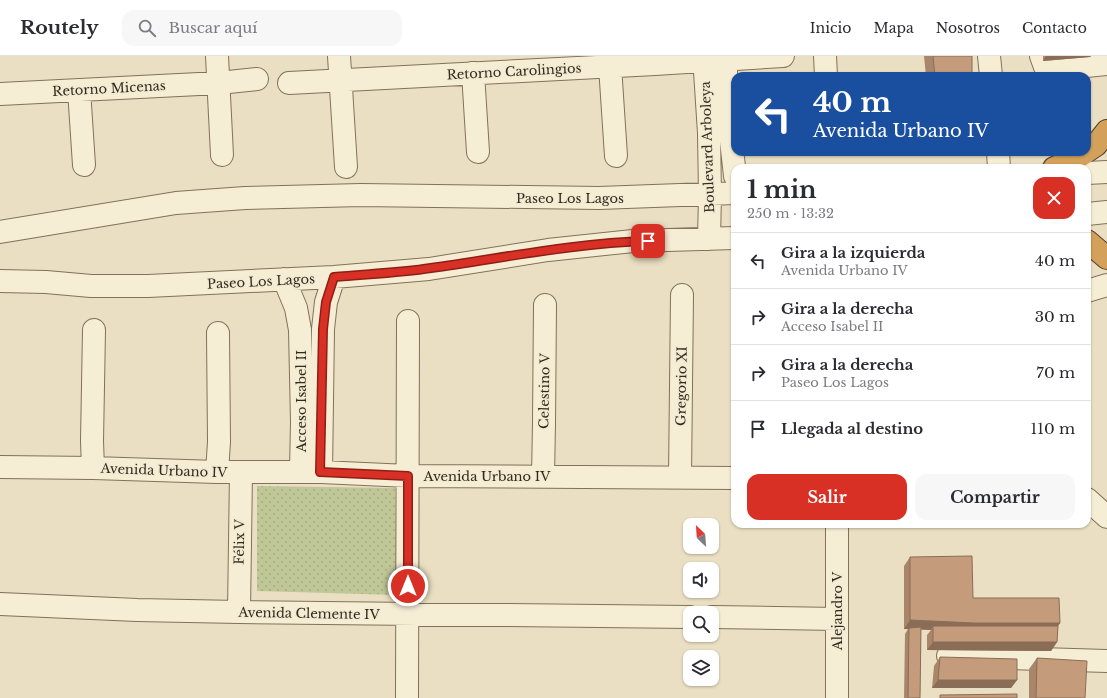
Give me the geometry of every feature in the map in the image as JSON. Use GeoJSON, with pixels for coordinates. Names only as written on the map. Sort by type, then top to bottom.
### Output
{"type":"FeatureCollection","features":[{"type":"Feature","properties":{"kind":"highway"},"geometry":{"type":"LineString","coordinates":[[1091,148],[1096,145],[1107,131]]}},
{"type":"Feature","properties":{"kind":"highway"},"geometry":{"type":"LineString","coordinates":[[1063,164],[1080,156]]}},
{"type":"Feature","properties":{"kind":"highway"},"geometry":{"type":"LineString","coordinates":[[1091,244],[1107,258]]}},
{"type":"Feature","properties":{"kind":"street"},"geometry":{"type":"LineString","coordinates":[[217,56],[222,155]]}},
{"type":"Feature","properties":{"kind":"street"},"geometry":{"type":"LineString","coordinates":[[339,56],[346,167]]}},
{"type":"Feature","properties":{"kind":"street","name":"Retorno Carolingios"},"geometry":{"type":"LineString","coordinates":[[289,83],[610,66],[714,58],[783,56]]}},
{"type":"Feature","properties":{"kind":"street"},"geometry":{"type":"LineString","coordinates":[[825,56],[826,72]]}},
{"type":"Feature","properties":{"kind":"street"},"geometry":{"type":"LineString","coordinates":[[989,56],[991,72]]}},
{"type":"Feature","properties":{"kind":"street"},"geometry":{"type":"LineString","coordinates":[[1041,56],[1045,67],[1067,68],[1107,64]]}},
{"type":"Feature","properties":{"kind":"street","name":"Boulevard Arboleya"},"geometry":{"type":"LineString","coordinates":[[714,58],[731,140]]}},
{"type":"Feature","properties":{"kind":"street","name":"Boulevard Arboleya"},"geometry":{"type":"LineString","coordinates":[[709,239],[709,133],[714,58]]}},
{"type":"Feature","properties":{"kind":"street"},"geometry":{"type":"LineString","coordinates":[[610,66],[616,156]]}},
{"type":"Feature","properties":{"kind":"street"},"geometry":{"type":"LineString","coordinates":[[473,73],[478,152]]}},
{"type":"Feature","properties":{"kind":"street","name":"Retorno Micenas"},"geometry":{"type":"LineString","coordinates":[[0,94],[219,83],[256,79]]}},
{"type":"Feature","properties":{"kind":"street"},"geometry":{"type":"LineString","coordinates":[[79,90],[84,165]]}},
{"type":"Feature","properties":{"kind":"street"},"geometry":{"type":"LineString","coordinates":[[1091,173],[1107,172]]}},
{"type":"Feature","properties":{"kind":"street","name":"Paseo Los Lagos"},"geometry":{"type":"LineString","coordinates":[[0,232],[176,203],[245,198],[376,196],[599,198],[731,193]]}},
{"type":"Feature","properties":{"kind":"street"},"geometry":{"type":"LineString","coordinates":[[1091,214],[1107,212]]}},
{"type":"Feature","properties":{"kind":"street","name":"Paseo Los Lagos"},"geometry":{"type":"LineString","coordinates":[[0,281],[46,282],[92,286],[148,286],[334,277],[429,269],[548,250],[633,241],[731,238]]}},
{"type":"Feature","properties":{"kind":"street","name":"Acceso Isabel II"},"geometry":{"type":"LineString","coordinates":[[311,472],[326,302],[334,277]]}},
{"type":"Feature","properties":{"kind":"street","name":"Acceso Isabel II"},"geometry":{"type":"LineString","coordinates":[[284,279],[296,308],[300,330],[302,422],[311,472]]}},
{"type":"Feature","properties":{"kind":"street"},"geometry":{"type":"LineString","coordinates":[[1091,290],[1107,285]]}},
{"type":"Feature","properties":{"kind":"street","name":"Gregorio XI"},"geometry":{"type":"LineString","coordinates":[[680,478],[682,295]]}},
{"type":"Feature","properties":{"kind":"street","name":"Celestino V"},"geometry":{"type":"LineString","coordinates":[[543,476],[545,305]]}},
{"type":"Feature","properties":{"kind":"street"},"geometry":{"type":"LineString","coordinates":[[407,698],[408,322]]}},
{"type":"Feature","properties":{"kind":"street"},"geometry":{"type":"LineString","coordinates":[[300,330],[323,329]]}},
{"type":"Feature","properties":{"kind":"street"},"geometry":{"type":"LineString","coordinates":[[93,468],[94,330]]}},
{"type":"Feature","properties":{"kind":"street"},"geometry":{"type":"LineString","coordinates":[[217,472],[219,442],[218,333]]}},
{"type":"Feature","properties":{"kind":"street","name":"Avenida Urbano IV"},"geometry":{"type":"LineString","coordinates":[[0,467],[217,472],[311,472],[408,476],[731,478]]}},
{"type":"Feature","properties":{"kind":"street","name":"Félix V"},"geometry":{"type":"LineString","coordinates":[[239,612],[240,472]]}},
{"type":"Feature","properties":{"kind":"street","name":"Alejandro V"},"geometry":{"type":"LineString","coordinates":[[837,528],[837,698]]}},
{"type":"Feature","properties":{"kind":"street","name":"Avenida Clemente IV"},"geometry":{"type":"LineString","coordinates":[[0,604],[239,612],[683,617]]}},
{"type":"Feature","properties":{"kind":"street"},"geometry":{"type":"LineString","coordinates":[[719,617],[837,619]]}},
{"type":"Feature","properties":{"kind":"street"},"geometry":{"type":"LineString","coordinates":[[948,656],[1107,661]]}},
{"type":"Feature","properties":{"kind":"green space"},"geometry":{"type":"Polygon","coordinates":[[[257,486],[395,488],[397,595],[257,591],[257,486]]]}},
{"type":"Feature","properties":{"kind":"building"},"geometry":{"type":"Polygon","coordinates":[[[933,56],[972,56],[972,72],[935,72],[933,56]]]}},
{"type":"Feature","properties":{"kind":"building"},"geometry":{"type":"Polygon","coordinates":[[[972,556],[973,598],[1059,598],[1060,623],[974,623],[910,620],[910,557],[972,556]]]}},
{"type":"Feature","properties":{"kind":"building"},"geometry":{"type":"Polygon","coordinates":[[[933,626],[1058,626],[1057,642],[933,642],[933,626]]]}},
{"type":"Feature","properties":{"kind":"building"},"geometry":{"type":"Polygon","coordinates":[[[921,627],[920,698],[908,698],[909,628],[921,627]]]}},
{"type":"Feature","properties":{"kind":"building"},"geometry":{"type":"Polygon","coordinates":[[[940,657],[1017,659],[1017,680],[938,680],[940,657]]]}},
{"type":"Feature","properties":{"kind":"building"},"geometry":{"type":"Polygon","coordinates":[[[1037,658],[1087,661],[1085,698],[1036,698],[1037,658]]]}},
{"type":"Feature","properties":{"kind":"building"},"geometry":{"type":"Polygon","coordinates":[[[1017,694],[1017,698],[940,698],[940,695],[1017,694]]]}},
{"type":"Feature","properties":{"kind":"route"},"geometry":{"type":"LineString","coordinates":[[408,586],[408,476],[320,472],[323,329],[326,302],[334,277],[429,269],[548,250],[633,241],[648,241]]}}]}
